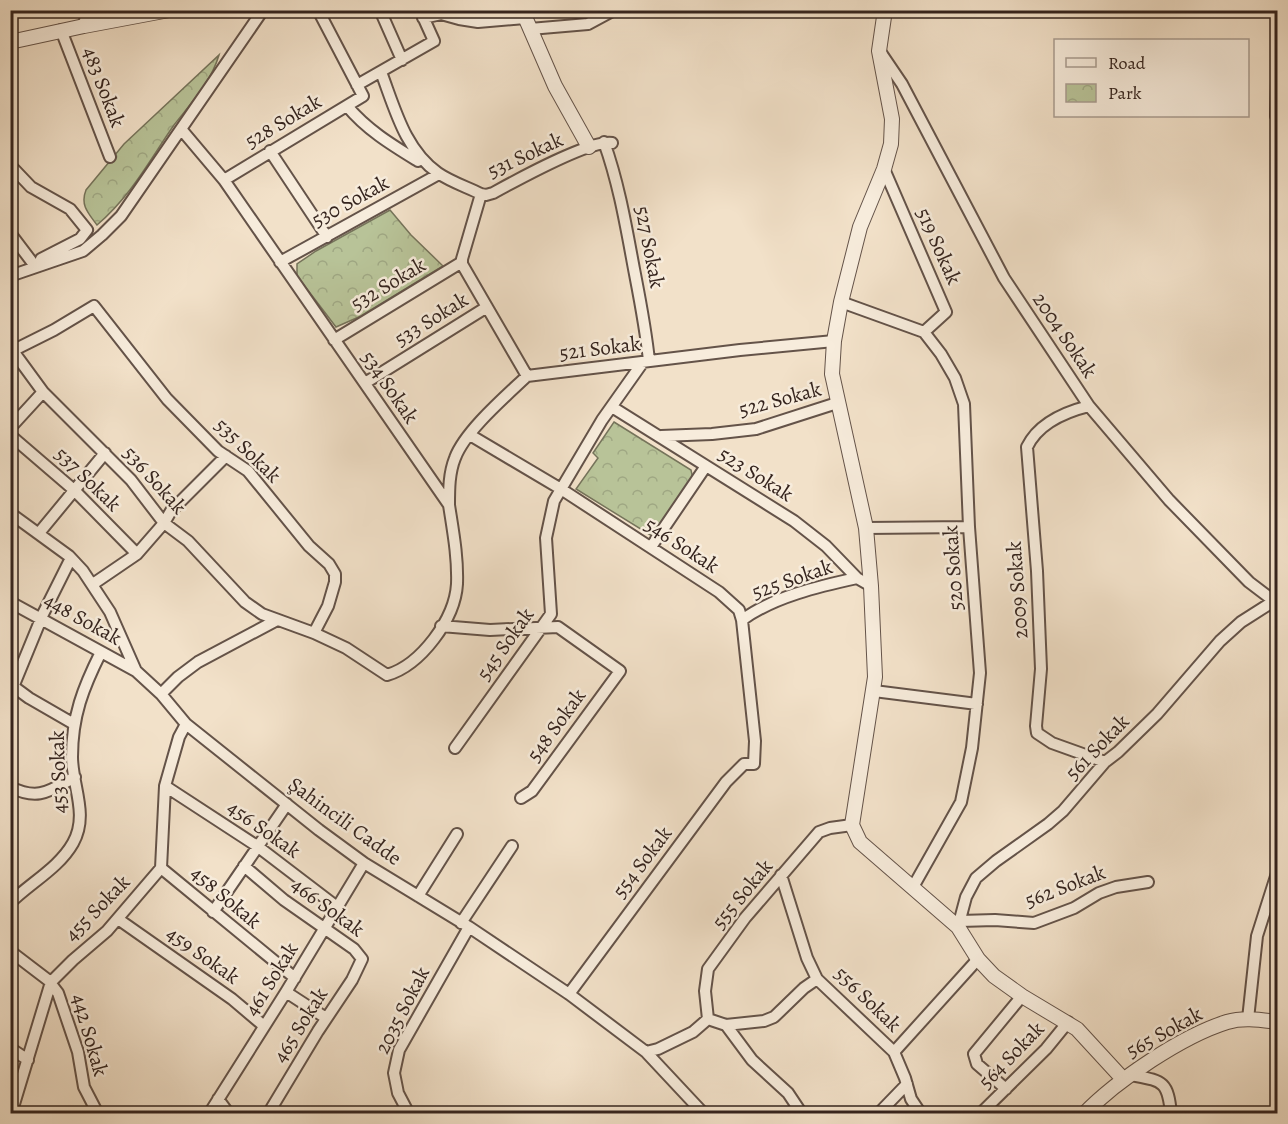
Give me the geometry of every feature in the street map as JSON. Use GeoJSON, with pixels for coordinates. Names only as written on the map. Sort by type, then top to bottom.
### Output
{"type":"FeatureCollection","features":[{"type":"Feature","properties":{"kind":"street","name":"483 Sokak"},"geometry":{"type":"LineString","coordinates":[[84,26],[87,10]]}},
{"type":"Feature","properties":{"kind":"street"},"geometry":{"type":"LineString","coordinates":[[10,42],[169,10]]}},
{"type":"Feature","properties":{"kind":"street"},"geometry":{"type":"LineString","coordinates":[[10,276],[73,255],[102,236],[121,216],[263,10]]}},
{"type":"Feature","properties":{"kind":"street"},"geometry":{"type":"LineString","coordinates":[[318,10],[357,85],[434,41],[422,14],[441,14],[478,22],[526,19],[588,24],[614,10]]}},
{"type":"Feature","properties":{"kind":"street"},"geometry":{"type":"LineString","coordinates":[[380,10],[402,60]]}},
{"type":"Feature","properties":{"kind":"street"},"geometry":{"type":"LineString","coordinates":[[885,10],[879,51],[892,120],[891,144],[884,169],[860,227],[841,302],[834,341],[832,374],[866,528],[871,586],[874,691],[852,825],[860,842],[959,924],[978,959],[994,976],[1022,996],[1068,1022],[1127,1077],[1150,1079],[1164,1086],[1169,1094],[1171,1113]]}},
{"type":"Feature","properties":{"kind":"street"},"geometry":{"type":"LineString","coordinates":[[526,19],[555,86],[589,147]]}},
{"type":"Feature","properties":{"kind":"street","name":"483 Sokak"},"geometry":{"type":"LineString","coordinates":[[62,30],[110,157]]}},
{"type":"Feature","properties":{"kind":"street"},"geometry":{"type":"LineString","coordinates":[[1277,118],[1278,48]]}},
{"type":"Feature","properties":{"kind":"street","name":"2004 Sokak"},"geometry":{"type":"LineString","coordinates":[[879,51],[902,84],[1004,278],[1089,406],[1169,500],[1249,582],[1276,602]]}},
{"type":"Feature","properties":{"kind":"street"},"geometry":{"type":"LineString","coordinates":[[381,72],[402,128],[415,152],[439,174]]}},
{"type":"Feature","properties":{"kind":"street","name":"528 Sokak"},"geometry":{"type":"LineString","coordinates":[[224,180],[363,96],[357,85]]}},
{"type":"Feature","properties":{"kind":"street"},"geometry":{"type":"LineString","coordinates":[[347,106],[384,140],[439,174],[481,194]]}},
{"type":"Feature","properties":{"kind":"street","name":"534 Sokak"},"geometry":{"type":"LineString","coordinates":[[182,129],[224,180],[449,505],[457,586],[450,610],[433,641],[399,672],[387,675]]}},
{"type":"Feature","properties":{"kind":"street","name":"531 Sokak"},"geometry":{"type":"LineString","coordinates":[[462,262],[481,194],[486,195],[589,147],[608,141]]}},
{"type":"Feature","properties":{"kind":"street","name":"527 Sokak"},"geometry":{"type":"LineString","coordinates":[[608,141],[644,320],[646,362]]}},
{"type":"Feature","properties":{"kind":"street"},"geometry":{"type":"LineString","coordinates":[[270,151],[327,237]]}},
{"type":"Feature","properties":{"kind":"street"},"geometry":{"type":"LineString","coordinates":[[10,165],[31,187],[70,209],[87,230],[80,239],[43,258],[35,266]]}},
{"type":"Feature","properties":{"kind":"street","name":"519 Sokak"},"geometry":{"type":"LineString","coordinates":[[884,169],[946,312],[924,332]]}},
{"type":"Feature","properties":{"kind":"street","name":"530 Sokak"},"geometry":{"type":"LineString","coordinates":[[280,262],[439,174]]}},
{"type":"Feature","properties":{"kind":"street"},"geometry":{"type":"LineString","coordinates":[[10,233],[35,266]]}},
{"type":"Feature","properties":{"kind":"street"},"geometry":{"type":"LineString","coordinates":[[449,505],[448,486],[455,456],[470,435],[527,376],[462,262]]}},
{"type":"Feature","properties":{"kind":"street","name":"532 Sokak"},"geometry":{"type":"LineString","coordinates":[[334,340],[462,262]]}},
{"type":"Feature","properties":{"kind":"street"},"geometry":{"type":"LineString","coordinates":[[841,302],[924,332]]}},
{"type":"Feature","properties":{"kind":"street","name":"535 Sokak"},"geometry":{"type":"LineString","coordinates":[[12,351],[68,323],[94,306],[167,399],[226,456],[248,471],[309,546],[333,571],[335,577],[328,606],[314,633]]}},
{"type":"Feature","properties":{"kind":"street","name":"533 Sokak"},"geometry":{"type":"LineString","coordinates":[[365,383],[487,307]]}},
{"type":"Feature","properties":{"kind":"street","name":"520 Sokak"},"geometry":{"type":"LineString","coordinates":[[913,887],[961,802],[972,748],[980,673],[969,527],[964,404],[961,392],[941,354],[924,332]]}},
{"type":"Feature","properties":{"kind":"street","name":"521 Sokak"},"geometry":{"type":"LineString","coordinates":[[527,376],[834,341]]}},
{"type":"Feature","properties":{"kind":"street","name":"536 Sokak"},"geometry":{"type":"LineString","coordinates":[[12,351],[44,392],[131,480],[164,523],[188,541],[245,602],[261,614],[314,633],[346,648],[387,675]]}},
{"type":"Feature","properties":{"kind":"street","name":"545 Sokak"},"geometry":{"type":"LineString","coordinates":[[455,748],[551,614],[546,538],[554,501],[612,407],[646,362]]}},
{"type":"Feature","properties":{"kind":"street"},"geometry":{"type":"LineString","coordinates":[[10,428],[44,392]]}},
{"type":"Feature","properties":{"kind":"street","name":"522 Sokak"},"geometry":{"type":"LineString","coordinates":[[660,436],[756,429],[837,403]]}},
{"type":"Feature","properties":{"kind":"street","name":"2009 Sokak"},"geometry":{"type":"LineString","coordinates":[[1089,406],[1076,409],[1051,422],[1031,439],[1027,447],[1037,571],[1041,669],[1036,726],[1037,733],[1052,743],[1105,762]]}},
{"type":"Feature","properties":{"kind":"street","name":"523 Sokak"},"geometry":{"type":"LineString","coordinates":[[612,407],[794,521],[826,546],[857,578],[871,586]]}},
{"type":"Feature","properties":{"kind":"street","name":"537 Sokak"},"geometry":{"type":"LineString","coordinates":[[10,435],[75,490],[137,554]]}},
{"type":"Feature","properties":{"kind":"street","name":"546 Sokak"},"geometry":{"type":"LineString","coordinates":[[470,435],[561,489],[728,598],[739,610],[752,701],[754,764]]}},
{"type":"Feature","properties":{"kind":"street"},"geometry":{"type":"LineString","coordinates":[[39,533],[105,453]]}},
{"type":"Feature","properties":{"kind":"street"},"geometry":{"type":"LineString","coordinates":[[93,584],[137,554],[164,523],[171,511],[226,456]]}},
{"type":"Feature","properties":{"kind":"street"},"geometry":{"type":"LineString","coordinates":[[651,548],[706,466]]}},
{"type":"Feature","properties":{"kind":"street","name":"Şahincili Cadde"},"geometry":{"type":"LineString","coordinates":[[10,513],[71,558],[93,584],[110,612],[136,671],[161,694],[186,724],[364,863],[465,925],[569,994],[646,1052],[704,1113]]}},
{"type":"Feature","properties":{"kind":"street"},"geometry":{"type":"LineString","coordinates":[[866,528],[969,527]]}},
{"type":"Feature","properties":{"kind":"street"},"geometry":{"type":"LineString","coordinates":[[71,558],[41,618],[12,686],[74,724]]}},
{"type":"Feature","properties":{"kind":"street","name":"525 Sokak"},"geometry":{"type":"LineString","coordinates":[[742,620],[757,609],[779,600],[857,578]]}},
{"type":"Feature","properties":{"kind":"street","name":"448 Sokak"},"geometry":{"type":"LineString","coordinates":[[10,602],[136,671]]}},
{"type":"Feature","properties":{"kind":"street","name":"561 Sokak"},"geometry":{"type":"LineString","coordinates":[[959,924],[966,897],[976,878],[1063,811],[1105,762],[1157,714],[1220,641],[1241,622],[1276,602]]}},
{"type":"Feature","properties":{"kind":"street"},"geometry":{"type":"LineString","coordinates":[[161,694],[198,662],[277,620]]}},
{"type":"Feature","properties":{"kind":"street"},"geometry":{"type":"LineString","coordinates":[[441,626],[490,630],[522,630],[543,627]]}},
{"type":"Feature","properties":{"kind":"street","name":"548 Sokak"},"geometry":{"type":"LineString","coordinates":[[521,798],[532,791],[620,671],[558,627],[543,627]]}},
{"type":"Feature","properties":{"kind":"street","name":"453 Sokak"},"geometry":{"type":"LineString","coordinates":[[10,903],[59,860],[75,840],[80,812],[72,757],[74,724],[84,687],[101,652]]}},
{"type":"Feature","properties":{"kind":"street"},"geometry":{"type":"LineString","coordinates":[[874,691],[977,704]]}},
{"type":"Feature","properties":{"kind":"street"},"geometry":{"type":"LineString","coordinates":[[161,868],[165,786],[179,737],[186,724]]}},
{"type":"Feature","properties":{"kind":"street","name":"554 Sokak"},"geometry":{"type":"LineString","coordinates":[[569,994],[726,782],[744,765],[754,764]]}},
{"type":"Feature","properties":{"kind":"street"},"geometry":{"type":"LineString","coordinates":[[10,787],[36,795],[75,777]]}},
{"type":"Feature","properties":{"kind":"street","name":"456 Sokak"},"geometry":{"type":"LineString","coordinates":[[165,786],[257,846],[338,907]]}},
{"type":"Feature","properties":{"kind":"street"},"geometry":{"type":"LineString","coordinates":[[213,912],[287,804]]}},
{"type":"Feature","properties":{"kind":"street","name":"555 Sokak"},"geometry":{"type":"LineString","coordinates":[[708,1019],[705,991],[708,969],[745,918],[819,832],[852,825]]}},
{"type":"Feature","properties":{"kind":"street"},"geometry":{"type":"LineString","coordinates":[[418,896],[457,834]]}},
{"type":"Feature","properties":{"kind":"street","name":"2035 Sokak"},"geometry":{"type":"LineString","coordinates":[[408,1113],[398,1093],[393,1073],[399,1050],[465,925],[512,846]]}},
{"type":"Feature","properties":{"kind":"street","name":"461 Sokak"},"geometry":{"type":"LineString","coordinates":[[209,1113],[325,930],[364,863]]}},
{"type":"Feature","properties":{"kind":"street","name":"466 Sokak"},"geometry":{"type":"LineString","coordinates":[[244,866],[284,900],[354,949],[361,957]]}},
{"type":"Feature","properties":{"kind":"street","name":"458 Sokak"},"geometry":{"type":"LineString","coordinates":[[161,868],[295,978]]}},
{"type":"Feature","properties":{"kind":"street","name":"455 Sokak"},"geometry":{"type":"LineString","coordinates":[[51,982],[118,919],[161,868]]}},
{"type":"Feature","properties":{"kind":"street"},"geometry":{"type":"LineString","coordinates":[[1248,1019],[1257,936],[1278,870]]}},
{"type":"Feature","properties":{"kind":"street","name":"556 Sokak"},"geometry":{"type":"LineString","coordinates":[[781,875],[807,958],[817,979],[894,1052],[918,1113]]}},
{"type":"Feature","properties":{"kind":"street","name":"562 Sokak"},"geometry":{"type":"LineString","coordinates":[[959,924],[995,920],[1034,923],[1074,908],[1099,893],[1116,887],[1148,882]]}},
{"type":"Feature","properties":{"kind":"street","name":"459 Sokak"},"geometry":{"type":"LineString","coordinates":[[118,919],[232,999],[264,1026]]}},
{"type":"Feature","properties":{"kind":"street","name":"442 Sokak"},"geometry":{"type":"LineString","coordinates":[[10,951],[51,982],[58,993],[78,1052],[84,1087],[98,1113]]}},
{"type":"Feature","properties":{"kind":"street","name":"465 Sokak"},"geometry":{"type":"LineString","coordinates":[[268,1113],[360,965],[361,957]]}},
{"type":"Feature","properties":{"kind":"street"},"geometry":{"type":"LineString","coordinates":[[894,1052],[978,959]]}},
{"type":"Feature","properties":{"kind":"street"},"geometry":{"type":"LineString","coordinates":[[646,1052],[658,1049],[693,1032],[708,1019],[726,1025],[752,1024],[774,1017],[804,988],[817,979]]}},
{"type":"Feature","properties":{"kind":"street"},"geometry":{"type":"LineString","coordinates":[[11,1113],[51,982]]}},
{"type":"Feature","properties":{"kind":"street"},"geometry":{"type":"LineString","coordinates":[[286,992],[326,1018]]}},
{"type":"Feature","properties":{"kind":"street"},"geometry":{"type":"LineString","coordinates":[[1006,1089],[977,1064],[974,1054],[1022,996]]}},
{"type":"Feature","properties":{"kind":"street","name":"565 Sokak"},"geometry":{"type":"LineString","coordinates":[[1084,1113],[1127,1077],[1207,1030],[1229,1022],[1248,1019],[1278,1022]]}},
{"type":"Feature","properties":{"kind":"street","name":"564 Sokak"},"geometry":{"type":"LineString","coordinates":[[980,1113],[1046,1049],[1068,1022]]}},
{"type":"Feature","properties":{"kind":"street"},"geometry":{"type":"LineString","coordinates":[[726,1025],[752,1060],[788,1093],[802,1113]]}},
{"type":"Feature","properties":{"kind":"street"},"geometry":{"type":"LineString","coordinates":[[10,1048],[28,1060]]}},
{"type":"Feature","properties":{"kind":"street"},"geometry":{"type":"LineString","coordinates":[[878,1113],[907,1084]]}},
{"type":"Feature","properties":{"kind":"street"},"geometry":{"type":"LineString","coordinates":[[218,1099],[229,1113]]}},
{"type":"Feature","properties":{"kind":"green space"},"geometry":{"type":"Polygon","coordinates":[[[219,55],[206,83],[174,125],[139,178],[120,202],[97,225],[84,205],[86,190],[124,144],[219,55]]]}},
{"type":"Feature","properties":{"kind":"green space"},"geometry":{"type":"Polygon","coordinates":[[[390,210],[411,235],[443,266],[361,316],[336,327],[297,276],[297,264],[390,210]]]}},
{"type":"Feature","properties":{"kind":"green space"},"geometry":{"type":"Polygon","coordinates":[[[614,422],[691,470],[693,479],[652,536],[576,489],[598,458],[593,453],[614,422]]]}}]}
